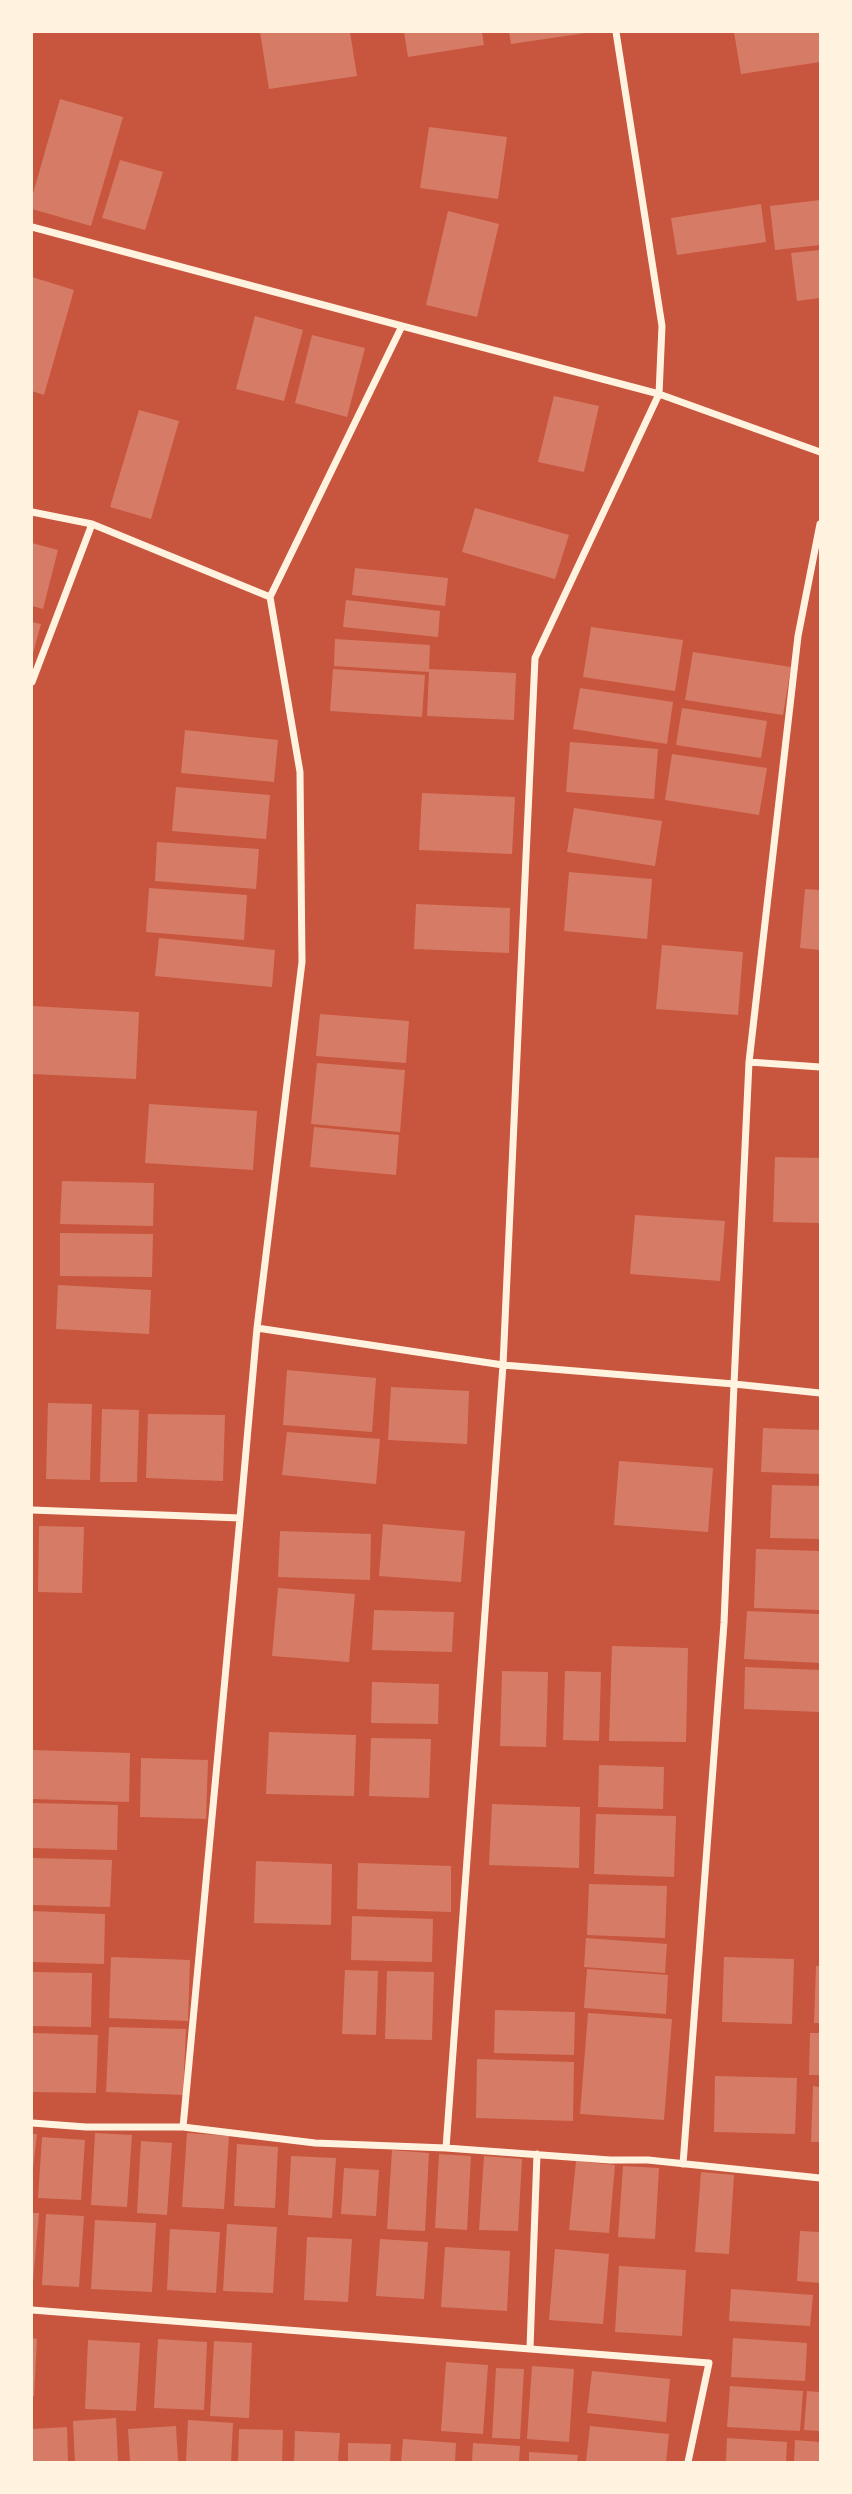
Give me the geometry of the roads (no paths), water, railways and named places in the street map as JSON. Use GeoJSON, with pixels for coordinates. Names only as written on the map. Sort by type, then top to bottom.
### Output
{"type":"FeatureCollection","features":[{"type":"Feature","properties":{"kind":"street"},"geometry":{"type":"LineString","coordinates":[[446,2148],[503,1365],[535,658],[659,394],[662,326],[616,32]]}},
{"type":"Feature","properties":{"kind":"street"},"geometry":{"type":"LineString","coordinates":[[32,227],[659,394],[821,452]]}},
{"type":"Feature","properties":{"kind":"street"},"geometry":{"type":"LineString","coordinates":[[183,2127],[257,1328],[302,962],[300,772],[270,597],[402,326]]}},
{"type":"Feature","properties":{"kind":"street"},"geometry":{"type":"LineString","coordinates":[[32,512],[92,524],[270,597]]}},
{"type":"Feature","properties":{"kind":"street"},"geometry":{"type":"LineString","coordinates":[[32,682],[92,524]]}},
{"type":"Feature","properties":{"kind":"street"},"geometry":{"type":"LineString","coordinates":[[683,2164],[724,1623],[749,1062],[798,636],[821,524]]}},
{"type":"Feature","properties":{"kind":"street"},"geometry":{"type":"LineString","coordinates":[[749,1062],[821,1067]]}},
{"type":"Feature","properties":{"kind":"street"},"geometry":{"type":"LineString","coordinates":[[257,1328],[503,1365],[821,1393]]}},
{"type":"Feature","properties":{"kind":"street"},"geometry":{"type":"LineString","coordinates":[[32,1510],[240,1518]]}},
{"type":"Feature","properties":{"kind":"street"},"geometry":{"type":"LineString","coordinates":[[32,2123],[86,2127],[183,2127],[315,2143],[648,2160],[821,2178]]}},
{"type":"Feature","properties":{"kind":"street"},"geometry":{"type":"LineString","coordinates":[[530,2348],[537,2154]]}},
{"type":"Feature","properties":{"kind":"street"},"geometry":{"type":"LineString","coordinates":[[32,2310],[709,2363],[688,2462]]}}]}
